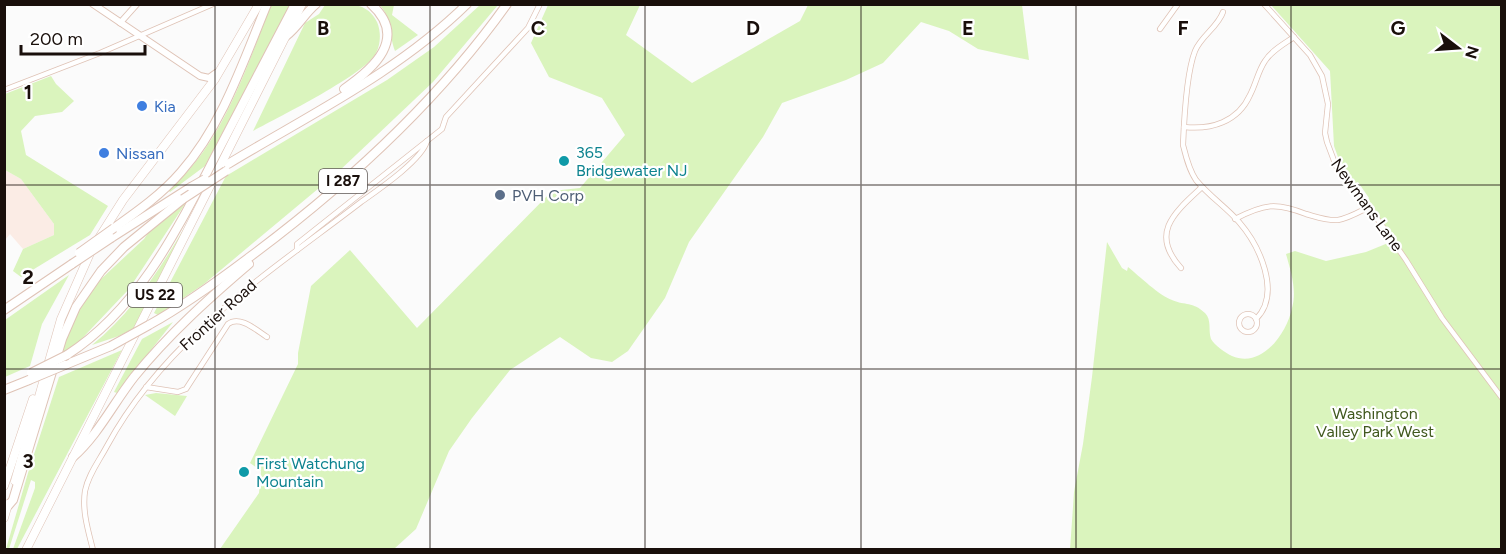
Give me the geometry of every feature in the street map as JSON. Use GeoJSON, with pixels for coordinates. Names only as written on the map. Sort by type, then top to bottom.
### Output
{"type":"FeatureCollection","features":[{"type":"Feature","properties":{"kind":"highway"},"geometry":{"type":"LineString","coordinates":[[4,518],[60,319],[93,248],[123,200],[204,95],[259,4]]}},
{"type":"Feature","properties":{"kind":"highway"},"geometry":{"type":"LineString","coordinates":[[49,280],[54,270],[151,201],[182,171],[207,137],[226,102],[267,4]]}},
{"type":"Feature","properties":{"kind":"highway"},"geometry":{"type":"LineString","coordinates":[[30,377],[93,337],[119,311],[141,284],[167,247],[295,4]]}},
{"type":"Feature","properties":{"kind":"highway","name":"US 22"},"geometry":{"type":"LineString","coordinates":[[26,549],[302,4]]}},
{"type":"Feature","properties":{"kind":"highway"},"geometry":{"type":"LineString","coordinates":[[286,36],[297,29],[302,19],[316,4]]}},
{"type":"Feature","properties":{"kind":"highway"},"geometry":{"type":"LineString","coordinates":[[335,100],[339,92],[371,68],[384,52],[387,37],[384,22],[371,4]]}},
{"type":"Feature","properties":{"kind":"highway"},"geometry":{"type":"LineString","coordinates":[[7,507],[13,500],[62,339],[76,308],[102,270],[124,247],[251,150],[381,73],[424,43],[466,4]]}},
{"type":"Feature","properties":{"kind":"highway","name":"I 287"},"geometry":{"type":"LineString","coordinates":[[8,389],[30,377],[111,346],[149,325],[193,298],[282,233],[340,183],[420,108],[478,44],[507,4]]}},
{"type":"Feature","properties":{"kind":"highway"},"geometry":{"type":"LineString","coordinates":[[4,310],[111,238],[227,168]]}},
{"type":"Feature","properties":{"kind":"highway"},"geometry":{"type":"LineString","coordinates":[[73,458],[86,446],[133,378],[165,342],[215,292],[267,249],[282,233]]}},
{"type":"Feature","properties":{"kind":"highway"},"geometry":{"type":"LineString","coordinates":[[4,486],[37,387],[42,383]]}},
{"type":"Feature","properties":{"kind":"main road"},"geometry":{"type":"LineString","coordinates":[[93,4],[200,76],[204,82],[204,95]]}},
{"type":"Feature","properties":{"kind":"main road"},"geometry":{"type":"LineString","coordinates":[[200,76],[212,77],[223,67]]}},
{"type":"Feature","properties":{"kind":"street"},"geometry":{"type":"LineString","coordinates":[[120,23],[137,4]]}},
{"type":"Feature","properties":{"kind":"street"},"geometry":{"type":"LineString","coordinates":[[4,90],[140,36],[213,4]]}},
{"type":"Feature","properties":{"kind":"street","name":"Frontier Road"},"geometry":{"type":"LineString","coordinates":[[93,549],[85,515],[87,485],[123,417],[146,387],[212,316],[297,250],[297,244],[442,129],[446,117],[528,28],[540,4]]}},
{"type":"Feature","properties":{"kind":"street"},"geometry":{"type":"LineString","coordinates":[[1160,29],[1178,4]]}},
{"type":"Feature","properties":{"kind":"street","name":"Newmans Lane"},"geometry":{"type":"LineString","coordinates":[[1264,4],[1310,55],[1322,76],[1328,104],[1325,133],[1332,158],[1406,260],[1442,318],[1502,398]]}},
{"type":"Feature","properties":{"kind":"street"},"geometry":{"type":"LineString","coordinates":[[1222,12],[1220,18],[1202,39],[1191,63],[1184,145],[1186,158],[1202,187],[1235,219],[1255,246],[1266,274],[1267,284],[1266,303],[1256,319]]}},
{"type":"Feature","properties":{"kind":"street"},"geometry":{"type":"LineString","coordinates":[[1184,127],[1198,129],[1214,127],[1238,113],[1250,97],[1257,76],[1268,57],[1294,37]]}},
{"type":"Feature","properties":{"kind":"street"},"geometry":{"type":"LineString","coordinates":[[1181,268],[1168,250],[1166,233],[1176,210],[1202,187]]}},
{"type":"Feature","properties":{"kind":"street"},"geometry":{"type":"LineString","coordinates":[[1235,219],[1267,205],[1288,207],[1328,220],[1346,218],[1369,207]]}},
{"type":"Feature","properties":{"kind":"street","name":"Frontier Road"},"geometry":{"type":"LineString","coordinates":[[146,387],[178,392],[186,389],[230,322],[239,320],[267,337]]}},
{"type":"Feature","properties":{"kind":"shaded area"},"geometry":{"type":"Polygon","coordinates":[[[5,170],[21,179],[54,224],[54,235],[23,249],[10,234],[5,240],[5,170]]]}},
{"type":"Feature","properties":{"kind":"green space"},"geometry":{"type":"Polygon","coordinates":[[[271,5],[290,5],[205,166],[170,192],[168,190],[187,172],[218,129],[242,80],[271,5]]]}},
{"type":"Feature","properties":{"kind":"green space"},"geometry":{"type":"Polygon","coordinates":[[[325,5],[354,5],[367,10],[377,22],[380,33],[376,53],[369,62],[339,83],[253,131],[305,23],[319,14],[325,5]]]}},
{"type":"Feature","properties":{"kind":"green space"},"geometry":{"type":"Polygon","coordinates":[[[380,5],[394,5],[392,15],[418,35],[395,51],[389,22],[380,5]]]}},
{"type":"Feature","properties":{"kind":"green space"},"geometry":{"type":"Polygon","coordinates":[[[480,5],[498,5],[433,82],[337,173],[204,284],[158,315],[154,313],[226,176],[387,80],[434,47],[480,5]]]}},
{"type":"Feature","properties":{"kind":"green space"},"geometry":{"type":"Polygon","coordinates":[[[548,5],[640,5],[626,35],[692,83],[800,21],[808,5],[1022,5],[1029,60],[978,49],[949,31],[921,22],[883,63],[846,80],[782,103],[763,137],[689,242],[665,298],[628,351],[612,362],[591,358],[560,337],[510,370],[449,451],[416,529],[394,549],[220,549],[259,493],[261,471],[250,463],[298,364],[298,353],[311,286],[350,250],[417,328],[552,191],[580,188],[625,135],[602,98],[549,77],[531,43],[548,5]]]}},
{"type":"Feature","properties":{"kind":"green space","name":"Washington Valley Park West"},"geometry":{"type":"Polygon","coordinates":[[[1271,5],[1501,5],[1501,549],[1070,550],[1074,492],[1092,377],[1107,242],[1122,268],[1127,271],[1128,267],[1167,298],[1193,305],[1205,313],[1211,339],[1229,355],[1243,359],[1253,358],[1263,353],[1279,338],[1285,328],[1293,301],[1294,288],[1286,254],[1295,251],[1326,261],[1396,242],[1367,200],[1369,198],[1358,182],[1355,183],[1338,157],[1334,146],[1330,71],[1271,5]]]}},
{"type":"Feature","properties":{"kind":"green space"},"geometry":{"type":"Polygon","coordinates":[[[51,76],[74,101],[62,112],[35,116],[21,131],[26,155],[108,206],[90,235],[21,277],[13,271],[23,249],[54,235],[54,224],[21,179],[5,170],[5,94],[51,76]]]}},
{"type":"Feature","properties":{"kind":"green space"},"geometry":{"type":"Polygon","coordinates":[[[187,201],[129,289],[73,348],[63,354],[60,353],[79,309],[100,280],[144,239],[151,229],[187,201]]]}},
{"type":"Feature","properties":{"kind":"green space"},"geometry":{"type":"Polygon","coordinates":[[[199,203],[135,328],[92,345],[139,297],[199,203]]]}},
{"type":"Feature","properties":{"kind":"green space"},"geometry":{"type":"Polygon","coordinates":[[[69,275],[42,324],[30,366],[5,377],[5,320],[69,275]]]}},
{"type":"Feature","properties":{"kind":"green space"},"geometry":{"type":"Polygon","coordinates":[[[173,322],[117,393],[114,392],[142,339],[173,322]]]}},
{"type":"Feature","properties":{"kind":"green space"},"geometry":{"type":"Polygon","coordinates":[[[122,350],[17,549],[13,549],[35,488],[35,482],[31,480],[9,549],[6,549],[59,377],[122,350]]]}},
{"type":"Feature","properties":{"kind":"green space"},"geometry":{"type":"Polygon","coordinates":[[[156,393],[187,396],[175,416],[145,395],[156,393]]]}},
{"type":"Feature","properties":{"kind":"place","name":"Kia"},"geometry":{"type":"Point","coordinates":[142,106]}},
{"type":"Feature","properties":{"kind":"place","name":"Nissan"},"geometry":{"type":"Point","coordinates":[104,153]}},
{"type":"Feature","properties":{"kind":"place","name":"365 Bridgewater NJ"},"geometry":{"type":"Point","coordinates":[564,161]}},
{"type":"Feature","properties":{"kind":"place","name":"PVH Corp"},"geometry":{"type":"Point","coordinates":[500,195]}},
{"type":"Feature","properties":{"kind":"place","name":"First Watchung Mountain"},"geometry":{"type":"Point","coordinates":[244,472]}}]}
